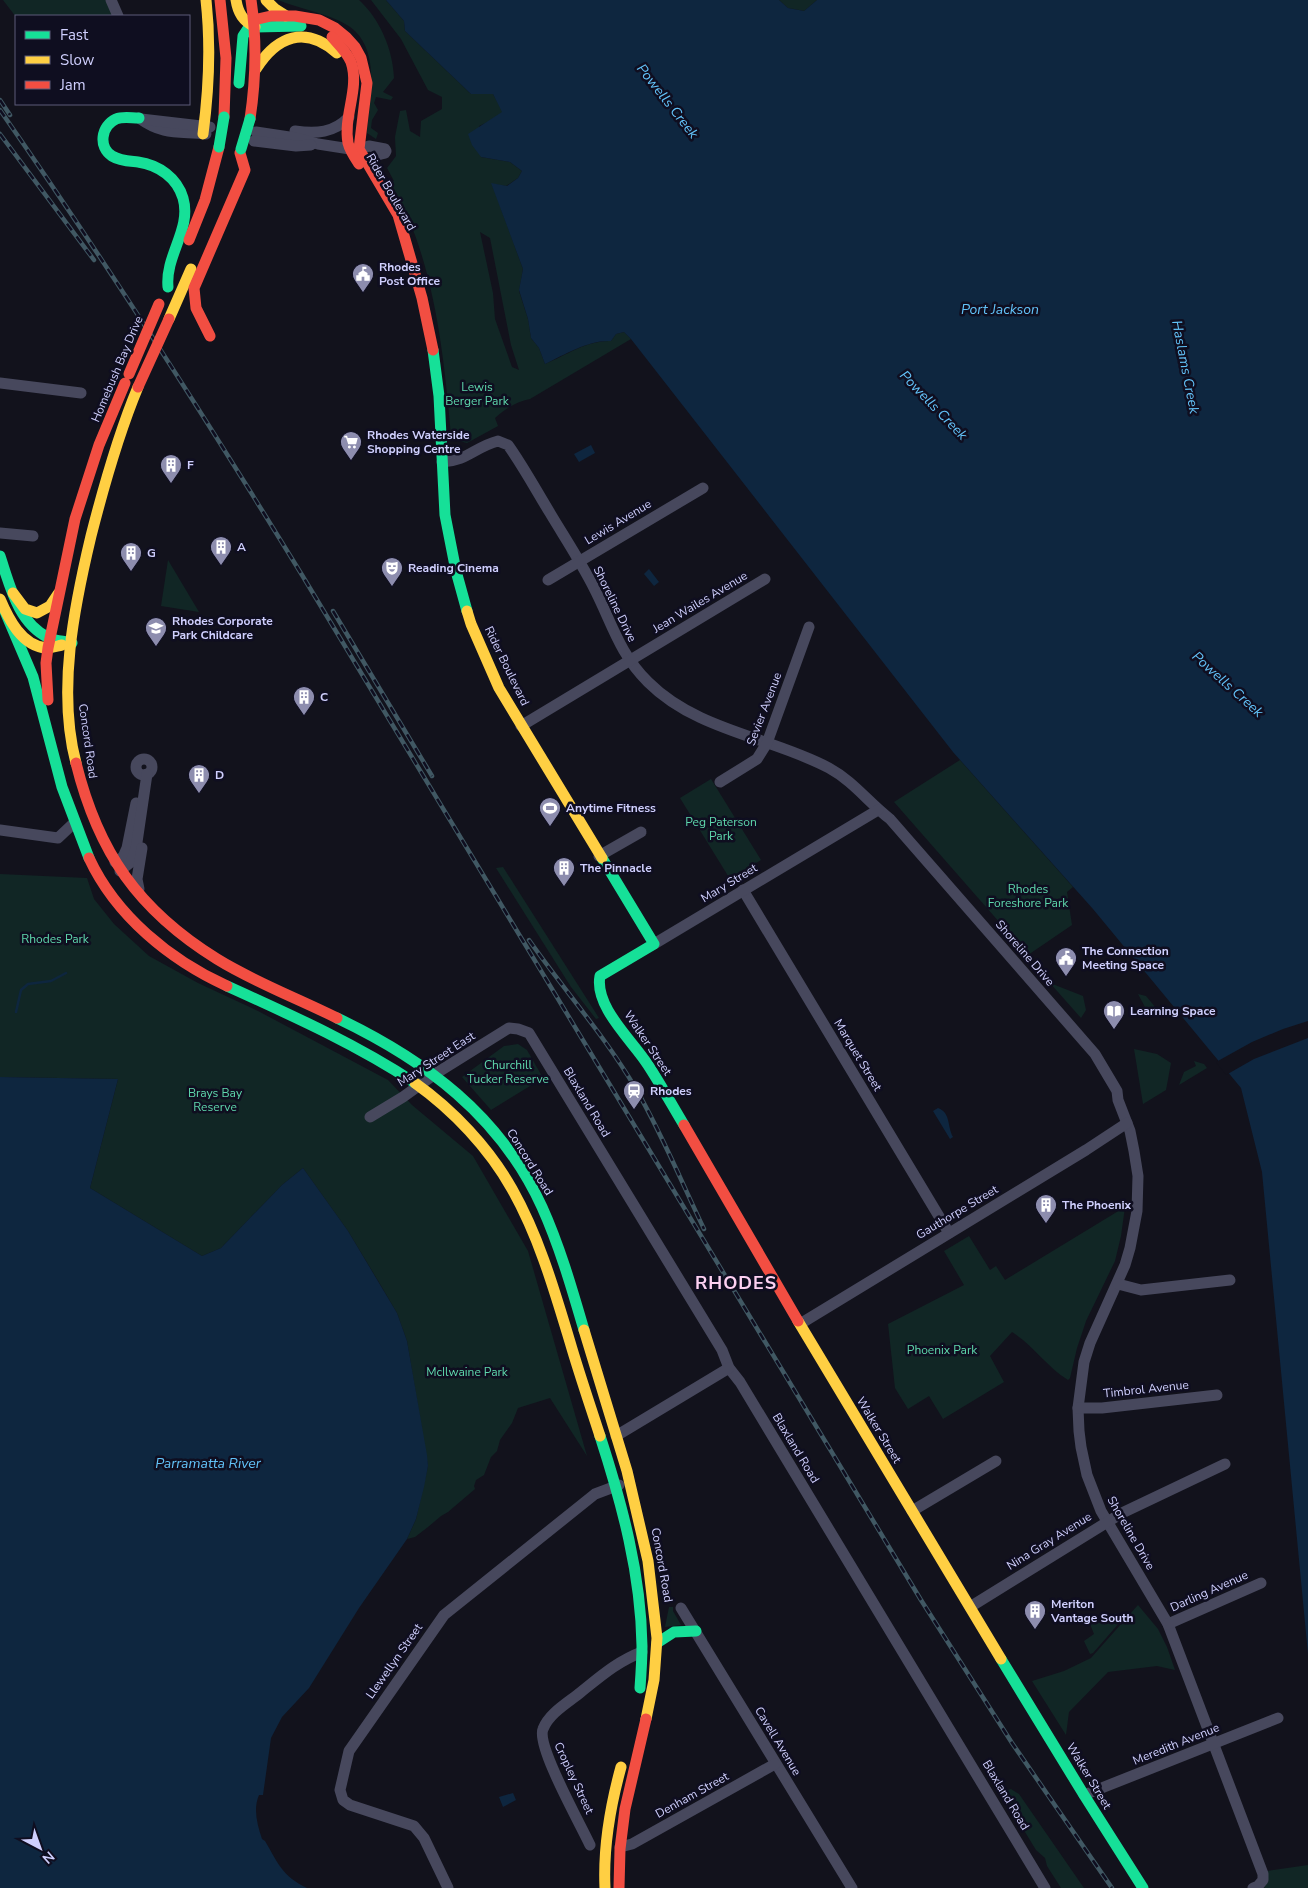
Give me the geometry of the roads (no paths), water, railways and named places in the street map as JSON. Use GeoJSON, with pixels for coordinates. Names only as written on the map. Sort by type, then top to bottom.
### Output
{"type":"FeatureCollection","features":[{"type":"Feature","properties":{"kind":"main road"},"geometry":{"type":"LineString","coordinates":[[206,0],[210,62],[208,94],[209,131]]}},
{"type":"Feature","properties":{"kind":"main road","name":"Homebush Bay Drive"},"geometry":{"type":"LineString","coordinates":[[53,754],[46,684],[49,643],[66,552],[83,490],[102,438],[205,200],[219,147],[224,117],[227,59],[225,28],[220,0]]}},
{"type":"Feature","properties":{"kind":"main road"},"geometry":{"type":"LineString","coordinates":[[236,0],[240,14],[253,24],[304,26],[320,30],[331,37],[345,51],[350,62],[353,80],[348,134],[355,149]]}},
{"type":"Feature","properties":{"kind":"main road"},"geometry":{"type":"LineString","coordinates":[[2,604],[11,622],[27,640],[39,647],[49,643],[72,642],[87,553],[108,468],[138,387],[210,228],[241,151],[250,119],[256,69],[251,0]]}},
{"type":"Feature","properties":{"kind":"main road"},"geometry":{"type":"LineString","coordinates":[[266,0],[287,16]]}},
{"type":"Feature","properties":{"kind":"main road"},"geometry":{"type":"LineString","coordinates":[[224,117],[238,89],[243,36],[253,24],[267,16],[309,18],[326,24],[346,37],[358,52],[364,65],[367,83],[355,149]]}},
{"type":"Feature","properties":{"kind":"main road"},"geometry":{"type":"LineString","coordinates":[[256,69],[267,53],[281,41],[298,37],[313,38],[328,44],[341,58],[347,70],[352,96]]}},
{"type":"Feature","properties":{"kind":"main road"},"geometry":{"type":"LineString","coordinates":[[140,118],[121,118],[111,122],[103,136],[105,148],[109,154],[117,158],[146,163],[160,168],[172,178],[180,191],[185,212],[181,233],[169,262],[168,287]]}},
{"type":"Feature","properties":{"kind":"main road","name":"Rider Boulevard"},"geometry":{"type":"LineString","coordinates":[[355,149],[372,169],[398,215],[422,298],[436,369],[445,515],[463,598],[479,645],[499,688],[521,726],[654,944]]}},
{"type":"Feature","properties":{"kind":"main road","name":"Rider Boulevard"},"geometry":{"type":"LineString","coordinates":[[355,149],[408,250]]}},
{"type":"Feature","properties":{"kind":"main road"},"geometry":{"type":"LineString","coordinates":[[210,336],[195,308],[194,288],[245,170],[241,151]]}},
{"type":"Feature","properties":{"kind":"main road"},"geometry":{"type":"LineString","coordinates":[[0,556],[19,608],[27,621],[49,643]]}},
{"type":"Feature","properties":{"kind":"main road"},"geometry":{"type":"LineString","coordinates":[[13,593],[25,609],[37,613],[50,606],[58,594]]}},
{"type":"Feature","properties":{"kind":"main road"},"geometry":{"type":"LineString","coordinates":[[2,604],[33,677],[53,754],[75,822],[89,857],[113,898],[142,929],[181,961],[216,981],[352,1046],[419,1086],[445,1109],[485,1151],[511,1187],[540,1245],[615,1486],[636,1579],[641,1611],[642,1652],[638,1699]]}},
{"type":"Feature","properties":{"kind":"main road","name":"Concord Road"},"geometry":{"type":"LineString","coordinates":[[72,642],[68,670],[68,703],[74,755],[83,796],[100,838],[117,866],[143,899],[178,933],[218,960],[396,1048],[435,1074],[471,1105],[494,1132],[514,1158],[542,1208],[562,1260],[630,1481],[649,1556],[657,1643],[654,1684],[647,1720],[629,1787],[620,1847],[619,1888]]}},
{"type":"Feature","properties":{"kind":"main road"},"geometry":{"type":"LineString","coordinates":[[99,875],[117,866]]}},
{"type":"Feature","properties":{"kind":"main road","name":"Mary Street"},"geometry":{"type":"LineString","coordinates":[[597,983],[602,975],[654,944]]}},
{"type":"Feature","properties":{"kind":"main road","name":"Walker Street"},"geometry":{"type":"LineString","coordinates":[[597,983],[603,1000],[620,1027],[645,1060],[912,1512],[1084,1795],[1143,1888]]}},
{"type":"Feature","properties":{"kind":"main road"},"geometry":{"type":"LineString","coordinates":[[657,1643],[674,1632],[696,1631]]}},
{"type":"Feature","properties":{"kind":"main road"},"geometry":{"type":"LineString","coordinates":[[604,1888],[604,1858],[611,1805],[624,1755]]}},
{"type":"Feature","properties":{"kind":"main road"},"geometry":{"type":"LineString","coordinates":[[590,1844],[604,1858]]}},
{"type":"Feature","properties":{"kind":"street"},"geometry":{"type":"LineString","coordinates":[[111,0],[118,15]]}},
{"type":"Feature","properties":{"kind":"street"},"geometry":{"type":"LineString","coordinates":[[138,105],[140,118],[209,131]]}},
{"type":"Feature","properties":{"kind":"street"},"geometry":{"type":"LineString","coordinates":[[349,116],[334,129],[317,134],[269,128],[255,136],[296,138],[318,144],[355,149],[372,146],[386,150],[385,153],[372,158],[370,163],[372,169]]}},
{"type":"Feature","properties":{"kind":"street"},"geometry":{"type":"LineString","coordinates":[[0,383],[80,393]]}},
{"type":"Feature","properties":{"kind":"street","name":"Shoreline Drive"},"geometry":{"type":"LineString","coordinates":[[442,462],[461,460],[484,446],[498,441],[508,445],[579,561],[602,604],[620,647],[649,683],[679,705],[726,728],[810,759],[831,769],[850,783],[878,810],[884,824],[1072,1038],[1088,1058],[1111,1094],[1118,1100],[1127,1122],[1134,1151],[1139,1195],[1130,1248],[1118,1284],[1090,1343],[1081,1378],[1078,1408],[1079,1431],[1092,1490],[1107,1522],[1168,1624],[1214,1744],[1263,1874],[1263,1880],[1258,1886],[1253,1888]]}},
{"type":"Feature","properties":{"kind":"street","name":"Lewis Avenue"},"geometry":{"type":"LineString","coordinates":[[548,580],[702,488]]}},
{"type":"Feature","properties":{"kind":"street"},"geometry":{"type":"LineString","coordinates":[[0,533],[33,536]]}},
{"type":"Feature","properties":{"kind":"street","name":"Jean Wailes Avenue"},"geometry":{"type":"LineString","coordinates":[[521,726],[765,578]]}},
{"type":"Feature","properties":{"kind":"street","name":"Sevier Avenue"},"geometry":{"type":"LineString","coordinates":[[720,782],[759,757],[767,743],[809,627]]}},
{"type":"Feature","properties":{"kind":"street"},"geometry":{"type":"LineString","coordinates":[[144,774],[142,807],[136,849],[131,862],[117,866],[125,853],[144,774]]}},
{"type":"Feature","properties":{"kind":"street"},"geometry":{"type":"LineString","coordinates":[[142,807],[144,833],[137,883],[143,899]]}},
{"type":"Feature","properties":{"kind":"street","name":"Mary Street"},"geometry":{"type":"LineString","coordinates":[[654,944],[878,810]]}},
{"type":"Feature","properties":{"kind":"street"},"geometry":{"type":"LineString","coordinates":[[0,830],[58,838],[75,822]]}},
{"type":"Feature","properties":{"kind":"street"},"geometry":{"type":"LineString","coordinates":[[100,838],[110,843],[116,843],[123,840],[130,832]]}},
{"type":"Feature","properties":{"kind":"street"},"geometry":{"type":"LineString","coordinates":[[599,856],[641,832]]}},
{"type":"Feature","properties":{"kind":"street","name":"Marquet Street"},"geometry":{"type":"LineString","coordinates":[[744,890],[949,1233]]}},
{"type":"Feature","properties":{"kind":"street","name":"Mary Street East"},"geometry":{"type":"LineString","coordinates":[[370,1117],[395,1103],[435,1074],[509,1028],[518,1029]]}},
{"type":"Feature","properties":{"kind":"street","name":"Blaxland Road"},"geometry":{"type":"LineString","coordinates":[[518,1029],[528,1033],[534,1041],[718,1344],[729,1368],[740,1382],[1045,1888]]}},
{"type":"Feature","properties":{"kind":"street","name":"Gauthorpe Street"},"geometry":{"type":"LineString","coordinates":[[800,1324],[1107,1137],[1127,1122]]}},
{"type":"Feature","properties":{"kind":"street"},"geometry":{"type":"LineString","coordinates":[[1118,1284],[1141,1290],[1230,1280]]}},
{"type":"Feature","properties":{"kind":"street"},"geometry":{"type":"LineString","coordinates":[[616,1436],[729,1368]]}},
{"type":"Feature","properties":{"kind":"street","name":"Timbrol Avenue"},"geometry":{"type":"LineString","coordinates":[[1078,1408],[1102,1408],[1217,1395]]}},
{"type":"Feature","properties":{"kind":"street"},"geometry":{"type":"LineString","coordinates":[[912,1512],[996,1461]]}},
{"type":"Feature","properties":{"kind":"street","name":"Nina Gray Avenue"},"geometry":{"type":"LineString","coordinates":[[970,1607],[1122,1513],[1225,1464]]}},
{"type":"Feature","properties":{"kind":"street","name":"Llewellyn Street"},"geometry":{"type":"LineString","coordinates":[[448,1888],[424,1838],[414,1826],[350,1805],[343,1800],[340,1784],[349,1751],[444,1615],[595,1494],[630,1481]]}},
{"type":"Feature","properties":{"kind":"street","name":"Darling Avenue"},"geometry":{"type":"LineString","coordinates":[[1168,1624],[1261,1583]]}},
{"type":"Feature","properties":{"kind":"street","name":"Cavell Avenue"},"geometry":{"type":"LineString","coordinates":[[682,1608],[852,1888]]}},
{"type":"Feature","properties":{"kind":"street","name":"Cropley Street"},"geometry":{"type":"LineString","coordinates":[[590,1844],[547,1756],[541,1737],[543,1729],[555,1713],[616,1664],[642,1652]]}},
{"type":"Feature","properties":{"kind":"street","name":"Meredith Avenue"},"geometry":{"type":"LineString","coordinates":[[1084,1795],[1278,1718]]}},
{"type":"Feature","properties":{"kind":"street","name":"Denham Street"},"geometry":{"type":"LineString","coordinates":[[620,1847],[632,1844],[775,1764]]}},
{"type":"Feature","properties":{"kind":"water","name":"Port Jackson"},"geometry":{"type":"Polygon","coordinates":[[[386,0],[779,0],[788,8],[804,11],[817,0],[1308,0],[1308,1654],[1262,1172],[1241,1088],[1093,909],[953,752],[631,339],[624,332],[616,334],[611,341],[586,345],[545,364],[539,348],[531,338],[528,319],[519,290],[523,269],[491,183],[507,186],[518,178],[522,171],[510,162],[481,157],[472,145],[468,134],[502,112],[493,94],[471,94],[405,31],[404,21],[386,0]]]}},
{"type":"Feature","properties":{"kind":"water"},"geometry":{"type":"Polygon","coordinates":[[[591,445],[595,453],[579,462],[574,454],[591,445]]]}},
{"type":"Feature","properties":{"kind":"water"},"geometry":{"type":"Polygon","coordinates":[[[649,569],[659,582],[654,586],[644,574],[649,569]]]}},
{"type":"Feature","properties":{"kind":"water","name":"Parramatta River"},"geometry":{"type":"Polygon","coordinates":[[[0,1077],[118,1079],[90,1188],[202,1256],[221,1248],[282,1185],[303,1168],[348,1231],[397,1313],[407,1341],[427,1455],[428,1466],[416,1519],[407,1539],[359,1608],[309,1688],[282,1717],[271,1738],[263,1795],[259,1795],[256,1806],[257,1822],[262,1839],[286,1874],[307,1888],[0,1888],[0,1077]]]}},
{"type":"Feature","properties":{"kind":"water"},"geometry":{"type":"Polygon","coordinates":[[[938,1108],[947,1116],[953,1137],[950,1139],[933,1111],[938,1108]]]}},
{"type":"Feature","properties":{"kind":"water"},"geometry":{"type":"Polygon","coordinates":[[[513,1793],[516,1800],[503,1807],[499,1797],[513,1793]]]}},
{"type":"Feature","properties":{"kind":"waterway"},"geometry":{"type":"LineString","coordinates":[[16,1012],[21,990],[28,984],[51,981],[66,973]]}},
{"type":"Feature","properties":{"kind":"railway"},"geometry":{"type":"LineString","coordinates":[[0,100],[10,115]]}},
{"type":"Feature","properties":{"kind":"railway"},"geometry":{"type":"LineString","coordinates":[[0,110],[117,282],[229,457],[921,1600],[1012,1743],[1112,1888]]}},
{"type":"Feature","properties":{"kind":"railway"},"geometry":{"type":"LineString","coordinates":[[0,134],[94,260]]}},
{"type":"Feature","properties":{"kind":"railway"},"geometry":{"type":"LineString","coordinates":[[333,611],[432,776]]}},
{"type":"Feature","properties":{"kind":"railway"},"geometry":{"type":"LineString","coordinates":[[529,940],[624,1069],[663,1141],[704,1229]]}},
{"type":"Feature","properties":{"kind":"place","name":"Rhodes Post Office"},"geometry":{"type":"Point","coordinates":[363,293]}},
{"type":"Feature","properties":{"kind":"place","name":"Rhodes Waterside Shopping Centre"},"geometry":{"type":"Point","coordinates":[351,461]}},
{"type":"Feature","properties":{"kind":"place","name":"F"},"geometry":{"type":"Point","coordinates":[171,484]}},
{"type":"Feature","properties":{"kind":"place","name":"A"},"geometry":{"type":"Point","coordinates":[221,566]}},
{"type":"Feature","properties":{"kind":"place","name":"G"},"geometry":{"type":"Point","coordinates":[131,572]}},
{"type":"Feature","properties":{"kind":"place","name":"Reading Cinema"},"geometry":{"type":"Point","coordinates":[392,587]}},
{"type":"Feature","properties":{"kind":"place","name":"Rhodes Corporate Park Childcare"},"geometry":{"type":"Point","coordinates":[156,647]}},
{"type":"Feature","properties":{"kind":"place","name":"C"},"geometry":{"type":"Point","coordinates":[304,716]}},
{"type":"Feature","properties":{"kind":"place","name":"D"},"geometry":{"type":"Point","coordinates":[199,794]}},
{"type":"Feature","properties":{"kind":"place","name":"Anytime Fitness"},"geometry":{"type":"Point","coordinates":[550,827]}},
{"type":"Feature","properties":{"kind":"place","name":"The Pinnacle"},"geometry":{"type":"Point","coordinates":[564,887]}},
{"type":"Feature","properties":{"kind":"place","name":"The Connection Meeting Space"},"geometry":{"type":"Point","coordinates":[1066,977]}},
{"type":"Feature","properties":{"kind":"place","name":"Learning Space"},"geometry":{"type":"Point","coordinates":[1114,1030]}},
{"type":"Feature","properties":{"kind":"place","name":"Rhodes"},"geometry":{"type":"Point","coordinates":[634,1110]}},
{"type":"Feature","properties":{"kind":"place","name":"The Phoenix"},"geometry":{"type":"Point","coordinates":[1046,1224]}},
{"type":"Feature","properties":{"kind":"place","name":"Meriton Vantage South"},"geometry":{"type":"Point","coordinates":[1035,1630]}},
{"type":"Feature","properties":{"kind":"district","name":"RHODES"},"geometry":{"type":"Point","coordinates":[736,1283]}},
{"type":"Feature","properties":{"kind":"water label","name":"Powells Creek"},"geometry":{"type":"Point","coordinates":[668,101]}},
{"type":"Feature","properties":{"kind":"water label","name":"Haslams Creek"},"geometry":{"type":"Point","coordinates":[1186,367]}},
{"type":"Feature","properties":{"kind":"water label","name":"Powells Creek"},"geometry":{"type":"Point","coordinates":[934,405]}},
{"type":"Feature","properties":{"kind":"water label","name":"Powells Creek"},"geometry":{"type":"Point","coordinates":[1228,684]}},
{"type":"Feature","properties":{"kind":"park label","name":"Lewis Berger Park"},"geometry":{"type":"Point","coordinates":[477,394]}},
{"type":"Feature","properties":{"kind":"park label","name":"Peg Paterson Park"},"geometry":{"type":"Point","coordinates":[721,829]}},
{"type":"Feature","properties":{"kind":"park label","name":"Rhodes Foreshore Park"},"geometry":{"type":"Point","coordinates":[1028,896]}},
{"type":"Feature","properties":{"kind":"park label","name":"Rhodes Park"},"geometry":{"type":"Point","coordinates":[55,939]}},
{"type":"Feature","properties":{"kind":"park label","name":"Churchill Tucker Reserve"},"geometry":{"type":"Point","coordinates":[508,1072]}},
{"type":"Feature","properties":{"kind":"park label","name":"Brays Bay Reserve"},"geometry":{"type":"Point","coordinates":[215,1100]}},
{"type":"Feature","properties":{"kind":"park label","name":"Phoenix Park"},"geometry":{"type":"Point","coordinates":[942,1350]}},
{"type":"Feature","properties":{"kind":"park label","name":"McIlwaine Park"},"geometry":{"type":"Point","coordinates":[467,1372]}}]}
